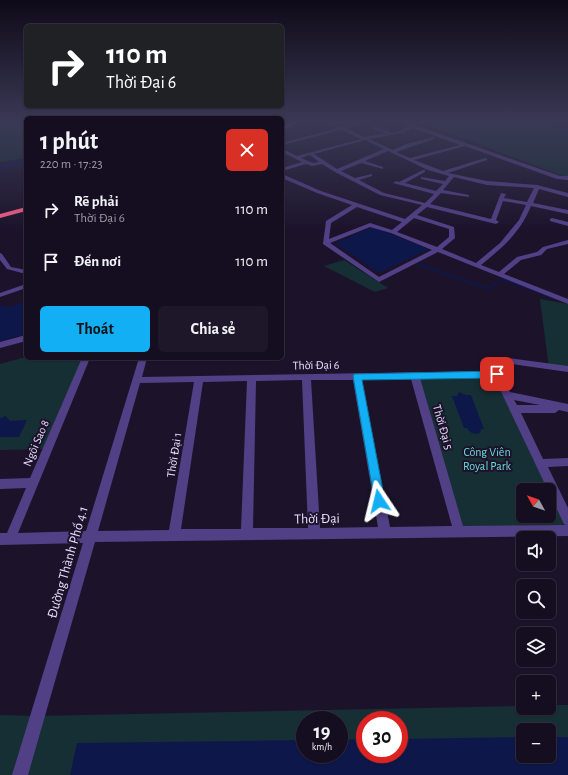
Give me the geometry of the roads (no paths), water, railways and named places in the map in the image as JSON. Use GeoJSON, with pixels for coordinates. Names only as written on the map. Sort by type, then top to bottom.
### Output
{"type":"FeatureCollection","features":[{"type":"Feature","properties":{"kind":"highway"},"geometry":{"type":"LineString","coordinates":[[0,216],[24,210]]}},
{"type":"Feature","properties":{"kind":"street"},"geometry":{"type":"LineString","coordinates":[[300,158],[313,165],[324,162]]}},
{"type":"Feature","properties":{"kind":"street"},"geometry":{"type":"LineString","coordinates":[[318,158],[337,171],[382,194],[426,206],[495,221],[502,198],[502,185]]}},
{"type":"Feature","properties":{"kind":"street"},"geometry":{"type":"LineString","coordinates":[[337,171],[369,158]]}},
{"type":"Feature","properties":{"kind":"street"},"geometry":{"type":"LineString","coordinates":[[406,158],[442,173],[468,180],[502,185],[537,187],[568,195]]}},
{"type":"Feature","properties":{"kind":"street"},"geometry":{"type":"LineString","coordinates":[[409,160],[416,158]]}},
{"type":"Feature","properties":{"kind":"street"},"geometry":{"type":"LineString","coordinates":[[502,158],[559,178],[568,178]]}},
{"type":"Feature","properties":{"kind":"street"},"geometry":{"type":"LineString","coordinates":[[442,173],[485,159]]}},
{"type":"Feature","properties":{"kind":"street"},"geometry":{"type":"LineString","coordinates":[[361,161],[381,168]]}},
{"type":"Feature","properties":{"kind":"street"},"geometry":{"type":"LineString","coordinates":[[284,169],[306,162]]}},
{"type":"Feature","properties":{"kind":"street"},"geometry":{"type":"LineString","coordinates":[[423,171],[398,184],[467,196]]}},
{"type":"Feature","properties":{"kind":"street"},"geometry":{"type":"LineString","coordinates":[[355,180],[370,175]]}},
{"type":"Feature","properties":{"kind":"street"},"geometry":{"type":"LineString","coordinates":[[393,232],[426,206],[452,176]]}},
{"type":"Feature","properties":{"kind":"street"},"geometry":{"type":"LineString","coordinates":[[284,177],[356,205],[406,221]]}},
{"type":"Feature","properties":{"kind":"street"},"geometry":{"type":"LineString","coordinates":[[423,178],[445,183]]}},
{"type":"Feature","properties":{"kind":"street"},"geometry":{"type":"LineString","coordinates":[[476,266],[513,234],[522,222],[537,187]]}},
{"type":"Feature","properties":{"kind":"street"},"geometry":{"type":"LineString","coordinates":[[502,198],[568,212]]}},
{"type":"Feature","properties":{"kind":"street"},"geometry":{"type":"LineString","coordinates":[[325,243],[328,222],[356,205]]}},
{"type":"Feature","properties":{"kind":"street"},"geometry":{"type":"LineString","coordinates":[[325,243],[379,280],[437,250],[452,238],[452,228],[414,216]]}},
{"type":"Feature","properties":{"kind":"street"},"geometry":{"type":"LineString","coordinates":[[552,220],[568,224]]}},
{"type":"Feature","properties":{"kind":"street"},"geometry":{"type":"LineString","coordinates":[[325,243],[370,225],[393,232],[568,302]]}},
{"type":"Feature","properties":{"kind":"street"},"geometry":{"type":"LineString","coordinates":[[499,275],[519,258],[539,254],[545,248],[568,242]]}},
{"type":"Feature","properties":{"kind":"street"},"geometry":{"type":"LineString","coordinates":[[0,254],[9,268]]}},
{"type":"Feature","properties":{"kind":"street"},"geometry":{"type":"LineString","coordinates":[[0,272],[9,268],[24,272]]}},
{"type":"Feature","properties":{"kind":"street"},"geometry":{"type":"LineString","coordinates":[[0,295],[24,287]]}},
{"type":"Feature","properties":{"kind":"street"},"geometry":{"type":"LineString","coordinates":[[0,345],[24,339]]}},
{"type":"Feature","properties":{"kind":"street","name":"Ngôi Sao 8"},"geometry":{"type":"LineString","coordinates":[[5,539],[33,483],[85,360]]}},
{"type":"Feature","properties":{"kind":"street","name":"Đường Thành Phố 4.1"},"geometry":{"type":"LineString","coordinates":[[20,775],[142,360]]}},
{"type":"Feature","properties":{"kind":"street"},"geometry":{"type":"LineString","coordinates":[[568,369],[501,360],[497,374],[568,520]]}},
{"type":"Feature","properties":{"kind":"street","name":"Thời Đại 6"},"geometry":{"type":"LineString","coordinates":[[136,380],[497,374]]}},
{"type":"Feature","properties":{"kind":"street"},"geometry":{"type":"LineString","coordinates":[[357,376],[385,532]]}},
{"type":"Feature","properties":{"kind":"street","name":"Thời Đại 5"},"geometry":{"type":"LineString","coordinates":[[415,376],[459,532]]}},
{"type":"Feature","properties":{"kind":"street"},"geometry":{"type":"LineString","coordinates":[[306,377],[314,533]]}},
{"type":"Feature","properties":{"kind":"street"},"geometry":{"type":"LineString","coordinates":[[247,534],[252,378]]}},
{"type":"Feature","properties":{"kind":"street","name":"Thời Đại 1"},"geometry":{"type":"LineString","coordinates":[[174,535],[199,379]]}},
{"type":"Feature","properties":{"kind":"street"},"geometry":{"type":"LineString","coordinates":[[508,395],[568,408]]}},
{"type":"Feature","properties":{"kind":"street"},"geometry":{"type":"LineString","coordinates":[[515,409],[568,408]]}},
{"type":"Feature","properties":{"kind":"street"},"geometry":{"type":"LineString","coordinates":[[541,462],[568,462]]}},
{"type":"Feature","properties":{"kind":"street"},"geometry":{"type":"LineString","coordinates":[[0,484],[33,483]]}},
{"type":"Feature","properties":{"kind":"street","name":"Thời Đại"},"geometry":{"type":"LineString","coordinates":[[5,539],[90,536],[568,530]]}},
{"type":"Feature","properties":{"kind":"waterway"},"geometry":{"type":"LineString","coordinates":[[0,167],[24,162]]}},
{"type":"Feature","properties":{"kind":"waterway"},"geometry":{"type":"LineString","coordinates":[[418,264],[488,289],[502,279],[557,299]]}},
{"type":"Feature","properties":{"kind":"park label","name":"Công Viên Royal Park"},"geometry":{"type":"Point","coordinates":[487,459]}}]}
